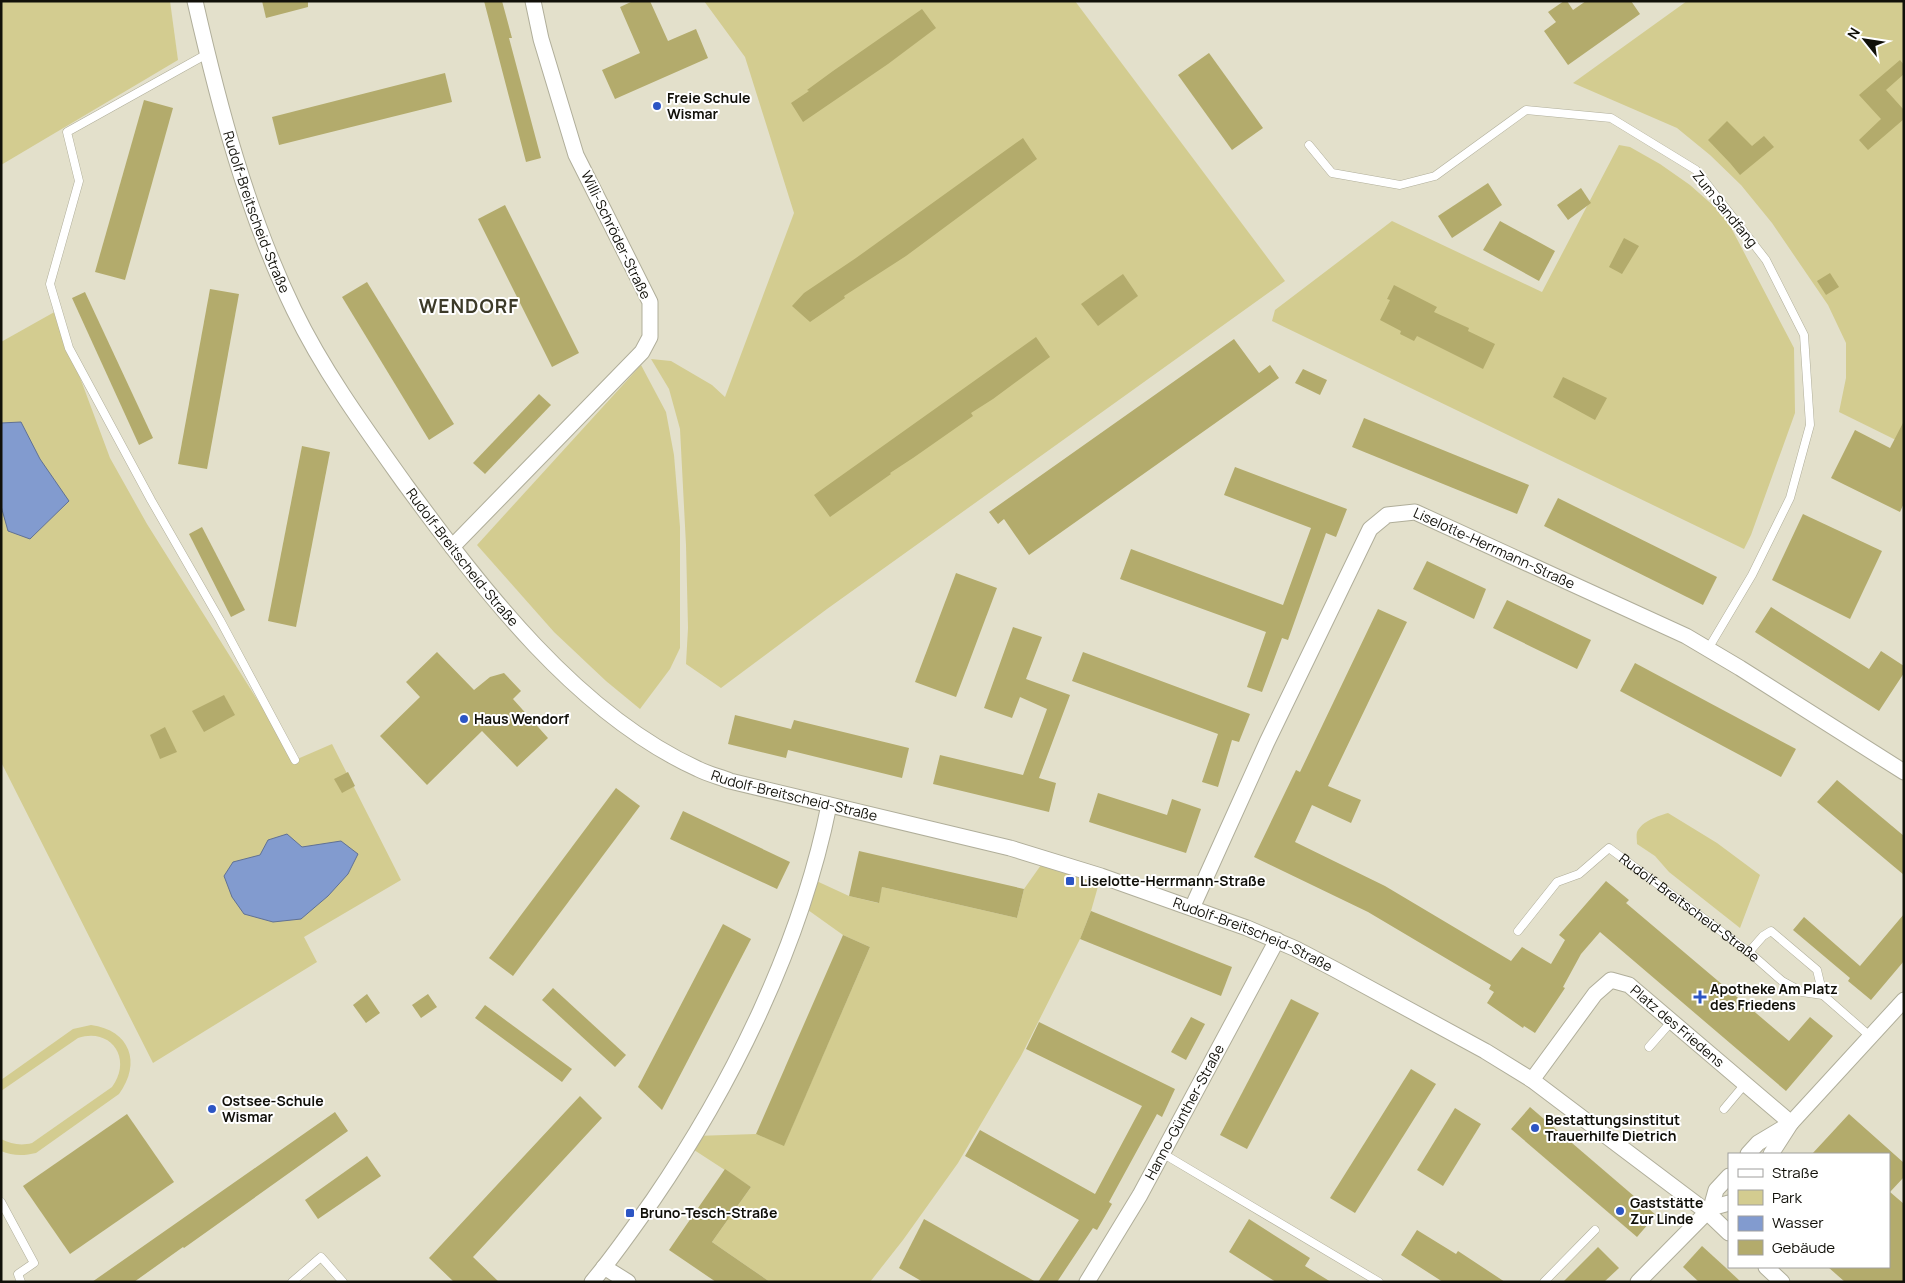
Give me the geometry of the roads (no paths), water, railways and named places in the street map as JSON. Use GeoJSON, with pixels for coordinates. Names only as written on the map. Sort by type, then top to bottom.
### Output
{"type":"FeatureCollection","features":[{"type":"Feature","properties":{"kind":"street","name":"Rudolf-Breitscheid-Straße"},"geometry":{"type":"LineString","coordinates":[[195,1],[207,54],[243,179],[271,256],[294,310],[358,417],[452,547],[538,649],[601,707],[649,742],[698,770],[730,781],[1019,851],[1101,876],[1277,940],[1485,1051],[1532,1080],[1709,1210],[1728,1232]]}},
{"type":"Feature","properties":{"kind":"street","name":"Willi-Schröder-Straße"},"geometry":{"type":"LineString","coordinates":[[452,547],[642,352],[650,338],[650,302],[576,155],[541,39],[533,1]]}},
{"type":"Feature","properties":{"kind":"street","name":"Liselotte-Herrmann-Straße"},"geometry":{"type":"LineString","coordinates":[[1192,908],[1267,742],[1370,528],[1387,515],[1415,512],[1686,636],[1903,770]]}},
{"type":"Feature","properties":{"kind":"street"},"geometry":{"type":"LineString","coordinates":[[592,1282],[620,1248],[678,1162],[723,1086],[746,1040],[789,942],[823,837],[830,805]]}},
{"type":"Feature","properties":{"kind":"street","name":"Hanno-Günther-Straße"},"geometry":{"type":"LineString","coordinates":[[1086,1282],[1140,1195],[1277,940]]}},
{"type":"Feature","properties":{"kind":"street","name":"Platz des Friedens"},"geometry":{"type":"LineString","coordinates":[[1532,1080],[1595,994],[1611,980],[1629,985],[1791,1123]]}},
{"type":"Feature","properties":{"kind":"street"},"geometry":{"type":"LineString","coordinates":[[1772,1153],[1791,1123],[1904,1000]]}},
{"type":"Feature","properties":{"kind":"street"},"geometry":{"type":"LineString","coordinates":[[1749,1153],[1758,1143],[1791,1123]]}},
{"type":"Feature","properties":{"kind":"street"},"geometry":{"type":"LineString","coordinates":[[1638,1282],[1709,1210],[1716,1190],[1728,1177]]}},
{"type":"Feature","properties":{"kind":"street"},"geometry":{"type":"LineString","coordinates":[[1709,1210],[1728,1203]]}},
{"type":"Feature","properties":{"kind":"street"},"geometry":{"type":"LineString","coordinates":[[604,1268],[628,1282]]}},
{"type":"Feature","properties":{"kind":"street"},"geometry":{"type":"LineString","coordinates":[[1767,1268],[1782,1282]]}},
{"type":"Feature","properties":{"kind":"lane"},"geometry":{"type":"LineString","coordinates":[[207,54],[67,132],[79,181],[50,284],[69,348],[295,760]]}},
{"type":"Feature","properties":{"kind":"lane","name":"Zum Sandfang"},"geometry":{"type":"LineString","coordinates":[[1309,145],[1332,173],[1400,185],[1435,176],[1526,110],[1611,118],[1696,170],[1766,260],[1804,335],[1810,425],[1790,498],[1752,575],[1708,648]]}},
{"type":"Feature","properties":{"kind":"lane","name":"Rudolf-Breitscheid-Straße"},"geometry":{"type":"LineString","coordinates":[[1518,931],[1557,882],[1580,874],[1609,848],[1749,952],[1782,981],[1802,992],[1823,995],[1871,1037]]}},
{"type":"Feature","properties":{"kind":"lane"},"geometry":{"type":"LineString","coordinates":[[1749,952],[1762,936],[1771,931],[1817,970],[1823,995]]}},
{"type":"Feature","properties":{"kind":"lane"},"geometry":{"type":"LineString","coordinates":[[1650,1047],[1671,1022]]}},
{"type":"Feature","properties":{"kind":"lane"},"geometry":{"type":"LineString","coordinates":[[1724,1109],[1745,1084]]}},
{"type":"Feature","properties":{"kind":"lane"},"geometry":{"type":"LineString","coordinates":[[1162,1153],[1379,1282]]}},
{"type":"Feature","properties":{"kind":"lane"},"geometry":{"type":"LineString","coordinates":[[1,1202],[34,1263],[18,1274],[20,1282]]}},
{"type":"Feature","properties":{"kind":"lane"},"geometry":{"type":"LineString","coordinates":[[1544,1282],[1595,1230]]}},
{"type":"Feature","properties":{"kind":"lane"},"geometry":{"type":"LineString","coordinates":[[292,1282],[321,1257],[343,1282]]}},
{"type":"Feature","properties":{"kind":"water"},"geometry":{"type":"Polygon","coordinates":[[[21,422],[40,459],[69,501],[30,539],[8,531],[1,506],[1,423],[21,422]]]}},
{"type":"Feature","properties":{"kind":"water"},"geometry":{"type":"Polygon","coordinates":[[[287,834],[302,847],[341,841],[358,854],[348,874],[328,896],[301,919],[273,922],[244,914],[232,897],[224,876],[233,862],[260,855],[268,840],[287,834]]]}},
{"type":"Feature","properties":{"kind":"place","name":"Freie Schule Wismar"},"geometry":{"type":"Point","coordinates":[657,106]}},
{"type":"Feature","properties":{"kind":"place","name":"Haus Wendorf"},"geometry":{"type":"Point","coordinates":[464,719]}},
{"type":"Feature","properties":{"kind":"place","name":"Liselotte-Herrmann-Straße"},"geometry":{"type":"Point","coordinates":[1070,881]}},
{"type":"Feature","properties":{"kind":"place","name":"Apotheke Am Platz des Friedens"},"geometry":{"type":"Point","coordinates":[1700,997]}},
{"type":"Feature","properties":{"kind":"place","name":"Ostsee-Schule Wismar"},"geometry":{"type":"Point","coordinates":[212,1109]}},
{"type":"Feature","properties":{"kind":"place","name":"Bestattungsinstitut Trauerhilfe Dietrich"},"geometry":{"type":"Point","coordinates":[1535,1128]}},
{"type":"Feature","properties":{"kind":"place","name":"Gaststätte Zur Linde"},"geometry":{"type":"Point","coordinates":[1620,1211]}},
{"type":"Feature","properties":{"kind":"place","name":"Bruno-Tesch-Straße"},"geometry":{"type":"Point","coordinates":[630,1213]}},
{"type":"Feature","properties":{"kind":"district","name":"WENDORF"},"geometry":{"type":"Point","coordinates":[469,306]}}]}
